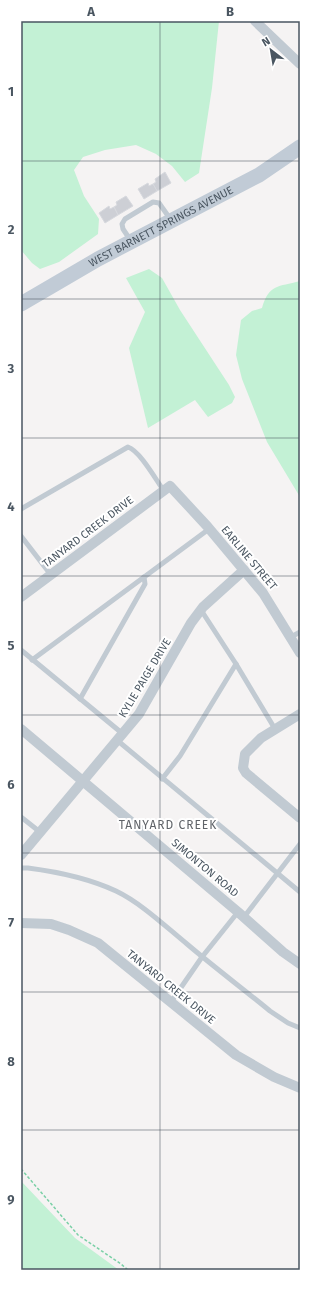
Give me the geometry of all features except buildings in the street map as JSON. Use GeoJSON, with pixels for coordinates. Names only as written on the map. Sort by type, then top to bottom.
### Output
{"type":"FeatureCollection","features":[{"type":"Feature","properties":{"kind":"street"},"geometry":{"type":"LineString","coordinates":[[255,21],[300,64]]}},
{"type":"Feature","properties":{"kind":"street","name":"WEST BARNETT SPRINGS AVENUE"},"geometry":{"type":"LineString","coordinates":[[21,304],[132,242],[259,175],[300,147]]}},
{"type":"Feature","properties":{"kind":"street","name":"EARLINE STREET"},"geometry":{"type":"LineString","coordinates":[[167,488],[209,529],[268,599],[296,635],[300,653]]}},
{"type":"Feature","properties":{"kind":"street","name":"TANYARD CREEK DRIVE"},"geometry":{"type":"LineString","coordinates":[[21,597],[167,488]]}},
{"type":"Feature","properties":{"kind":"street","name":"KYLIE PAIGE DRIVE"},"geometry":{"type":"LineString","coordinates":[[21,855],[139,714],[188,629],[201,610],[244,570]]}},
{"type":"Feature","properties":{"kind":"street"},"geometry":{"type":"LineString","coordinates":[[300,714],[261,738],[245,754],[243,768],[246,773],[300,818]]}},
{"type":"Feature","properties":{"kind":"street","name":"SIMONTON ROAD"},"geometry":{"type":"LineString","coordinates":[[21,729],[84,781],[283,952],[300,964]]}},
{"type":"Feature","properties":{"kind":"street","name":"TANYARD CREEK DRIVE"},"geometry":{"type":"LineString","coordinates":[[21,923],[51,924],[98,943],[236,1055],[274,1077],[300,1088]]}},
{"type":"Feature","properties":{"kind":"lane"},"geometry":{"type":"LineString","coordinates":[[132,242],[123,229],[122,224],[125,219],[153,202],[159,203],[171,221]]}},
{"type":"Feature","properties":{"kind":"lane"},"geometry":{"type":"LineString","coordinates":[[21,510],[128,447],[139,456],[167,488]]}},
{"type":"Feature","properties":{"kind":"lane"},"geometry":{"type":"LineString","coordinates":[[32,660],[209,529]]}},
{"type":"Feature","properties":{"kind":"lane"},"geometry":{"type":"LineString","coordinates":[[21,536],[51,575]]}},
{"type":"Feature","properties":{"kind":"lane"},"geometry":{"type":"LineString","coordinates":[[80,699],[145,584],[144,577]]}},
{"type":"Feature","properties":{"kind":"lane"},"geometry":{"type":"LineString","coordinates":[[201,610],[236,664],[275,729]]}},
{"type":"Feature","properties":{"kind":"lane"},"geometry":{"type":"LineString","coordinates":[[21,650],[80,699],[162,779],[300,892]]}},
{"type":"Feature","properties":{"kind":"lane"},"geometry":{"type":"LineString","coordinates":[[162,779],[180,756],[236,664]]}},
{"type":"Feature","properties":{"kind":"lane"},"geometry":{"type":"LineString","coordinates":[[21,817],[40,832]]}},
{"type":"Feature","properties":{"kind":"lane"},"geometry":{"type":"LineString","coordinates":[[171,1002],[202,957],[277,874],[300,844]]}},
{"type":"Feature","properties":{"kind":"lane"},"geometry":{"type":"LineString","coordinates":[[21,868],[72,875],[118,892],[140,907],[270,1011],[288,1023],[300,1028]]}},
{"type":"Feature","properties":{"kind":"path"},"geometry":{"type":"LineString","coordinates":[[21,1169],[78,1235],[128,1270]]}},
{"type":"Feature","properties":{"kind":"green space"},"geometry":{"type":"Polygon","coordinates":[[[21,21],[219,21],[212,88],[199,173],[185,182],[172,166],[156,154],[136,145],[105,150],[83,157],[74,170],[84,196],[99,219],[98,234],[59,262],[40,269],[32,263],[21,250],[21,21]]]}},
{"type":"Feature","properties":{"kind":"green space"},"geometry":{"type":"Polygon","coordinates":[[[149,269],[162,278],[180,310],[229,385],[235,397],[232,403],[208,417],[195,400],[148,428],[129,348],[145,312],[126,278],[149,269]]]}},
{"type":"Feature","properties":{"kind":"green space"},"geometry":{"type":"Polygon","coordinates":[[[300,281],[300,497],[267,442],[242,379],[236,355],[241,320],[252,311],[262,308],[271,290],[300,281]]]}},
{"type":"Feature","properties":{"kind":"green space"},"geometry":{"type":"Polygon","coordinates":[[[21,1181],[75,1238],[119,1270],[21,1270],[21,1181]]]}},
{"type":"Feature","properties":{"kind":"district","name":"TANYARD CREEK"},"geometry":{"type":"Point","coordinates":[168,825]}}]}
